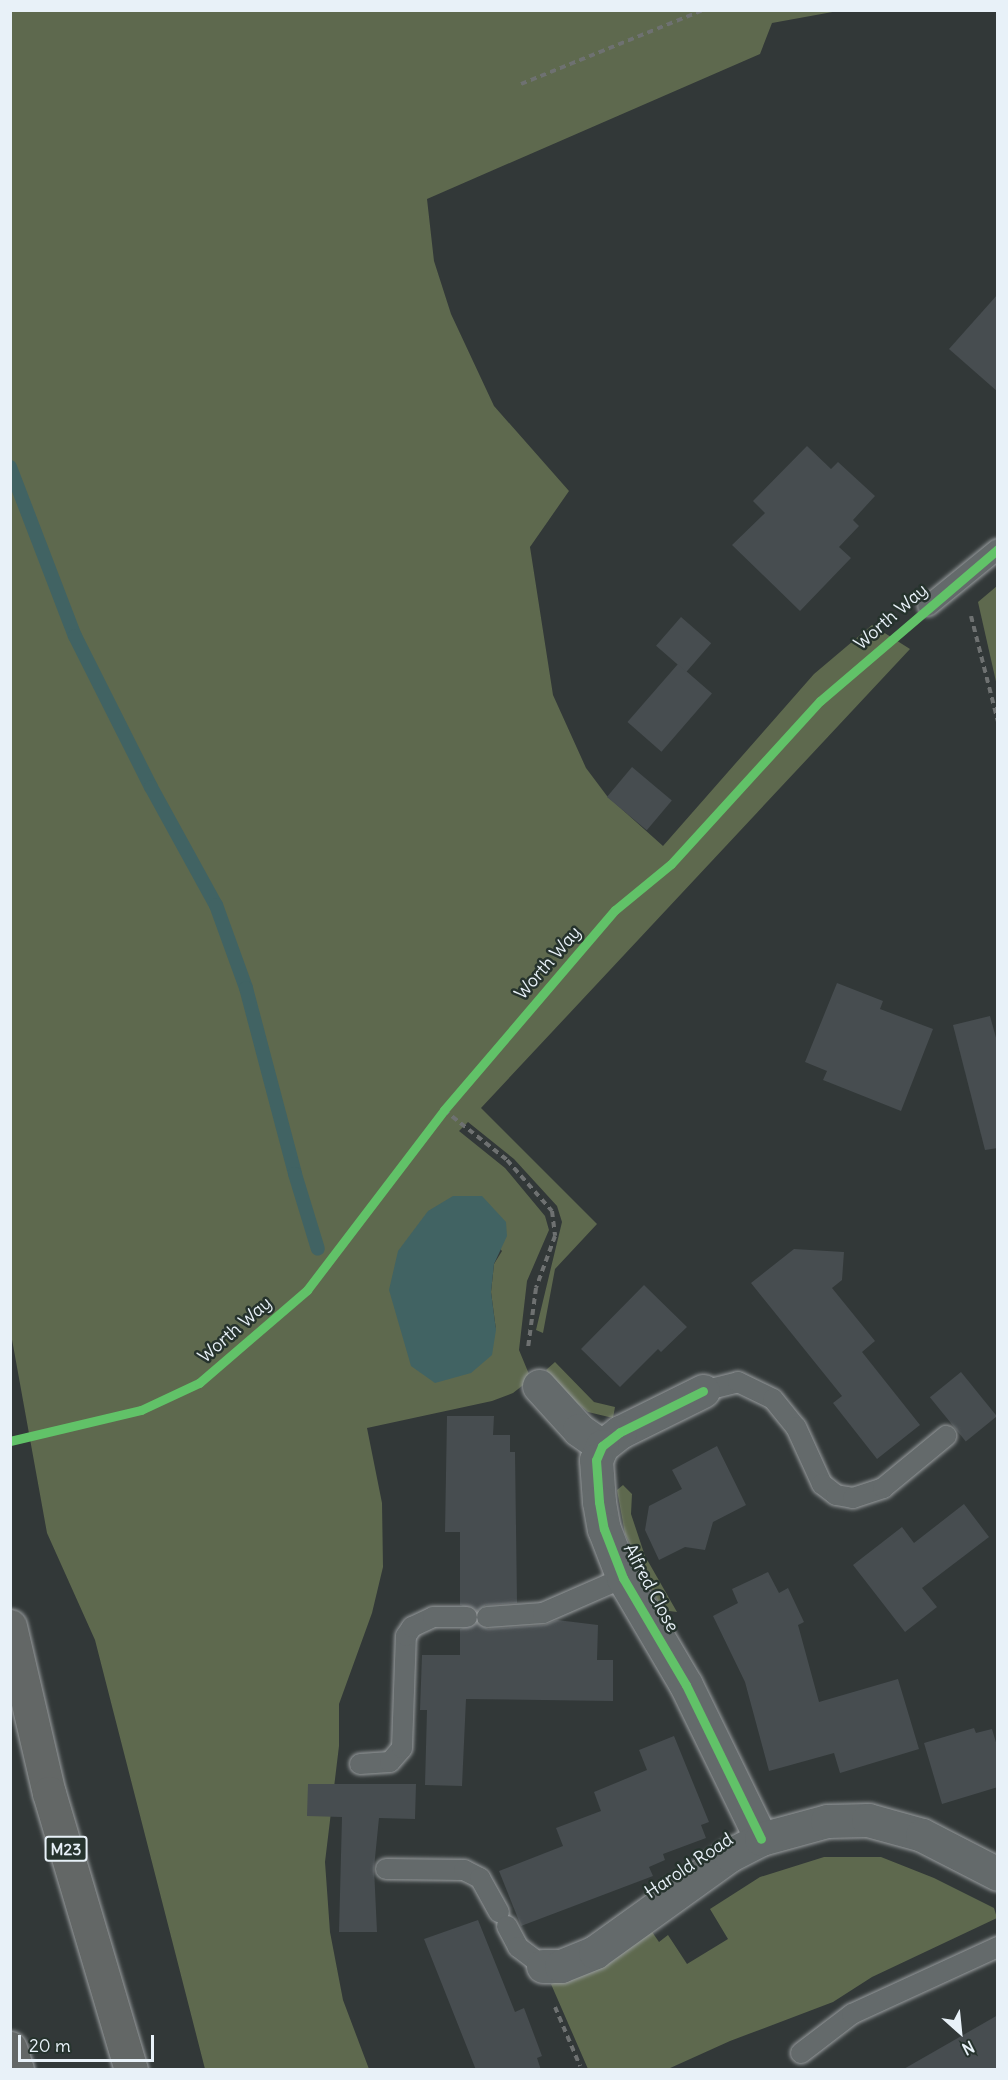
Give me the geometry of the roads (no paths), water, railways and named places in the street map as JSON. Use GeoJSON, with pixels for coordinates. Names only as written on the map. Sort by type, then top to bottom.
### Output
{"type":"FeatureCollection","features":[{"type":"Feature","properties":{"kind":"highway","name":"M23"},"geometry":{"type":"LineString","coordinates":[[10,1626],[49,1793],[131,2070]]}},
{"type":"Feature","properties":{"kind":"highway"},"geometry":{"type":"LineString","coordinates":[[10,2048],[17,2070]]}},
{"type":"Feature","properties":{"kind":"street"},"geometry":{"type":"LineString","coordinates":[[539,1386],[579,1430],[602,1446],[620,1432],[703,1391]]}},
{"type":"Feature","properties":{"kind":"street","name":"Alfred Close"},"geometry":{"type":"LineString","coordinates":[[602,1446],[596,1460],[599,1502],[604,1529],[623,1578],[686,1684],[762,1839]]}},
{"type":"Feature","properties":{"kind":"street","name":"Harold Road"},"geometry":{"type":"LineString","coordinates":[[543,1966],[561,1966],[595,1952],[715,1865],[762,1839],[827,1821],[868,1820],[922,1835],[998,1874]]}},
{"type":"Feature","properties":{"kind":"lane","name":"Worth Way"},"geometry":{"type":"LineString","coordinates":[[928,606],[998,549]]}},
{"type":"Feature","properties":{"kind":"lane"},"geometry":{"type":"LineString","coordinates":[[703,1391],[738,1382],[773,1399],[796,1427],[822,1484],[836,1495],[853,1498],[883,1488],[946,1436]]}},
{"type":"Feature","properties":{"kind":"lane"},"geometry":{"type":"LineString","coordinates":[[487,1617],[543,1613],[623,1578]]}},
{"type":"Feature","properties":{"kind":"lane"},"geometry":{"type":"LineString","coordinates":[[360,1764],[390,1762],[402,1748],[406,1636],[412,1627],[433,1617],[467,1617]]}},
{"type":"Feature","properties":{"kind":"lane"},"geometry":{"type":"LineString","coordinates":[[386,1869],[464,1870],[480,1878],[518,1947],[543,1966]]}},
{"type":"Feature","properties":{"kind":"lane"},"geometry":{"type":"LineString","coordinates":[[801,2053],[852,2013],[998,1947]]}},
{"type":"Feature","properties":{"kind":"water"},"geometry":{"type":"Polygon","coordinates":[[[453,1196],[482,1196],[506,1222],[507,1236],[494,1264],[491,1292],[496,1330],[492,1355],[471,1373],[435,1383],[411,1366],[389,1290],[398,1251],[428,1211],[453,1196]]]}},
{"type":"Feature","properties":{"kind":"waterway"},"geometry":{"type":"LineString","coordinates":[[10,467],[75,636],[151,787],[216,905],[246,988],[295,1174],[318,1249]]}}]}
